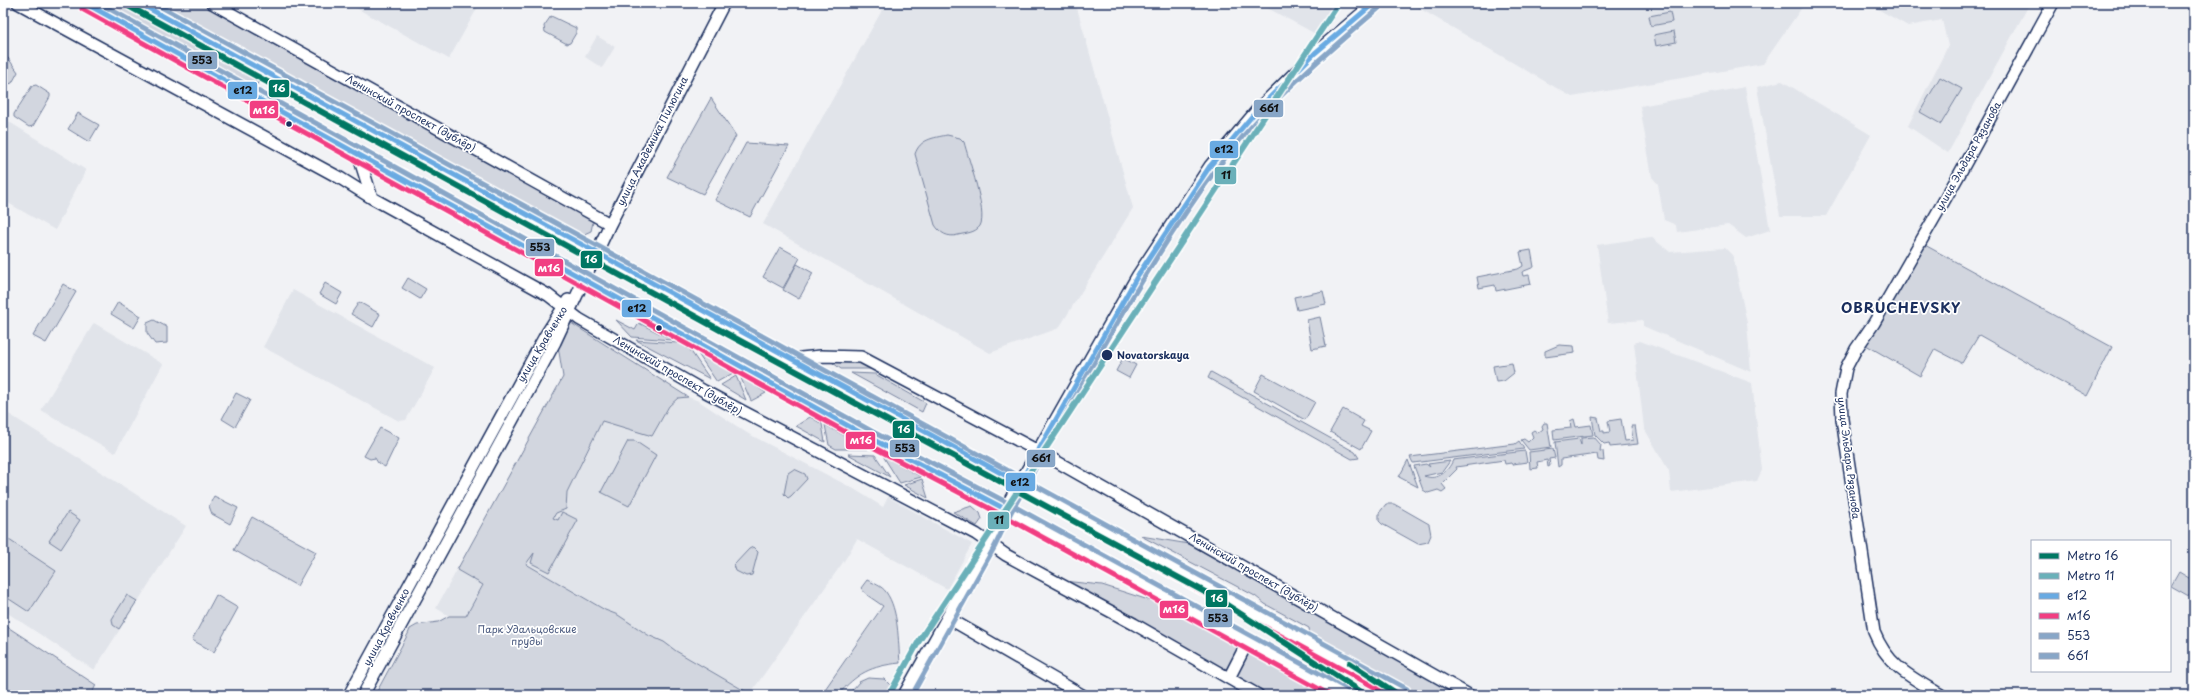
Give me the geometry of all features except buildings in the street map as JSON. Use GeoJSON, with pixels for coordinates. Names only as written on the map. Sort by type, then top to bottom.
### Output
{"type":"FeatureCollection","features":[{"type":"Feature","properties":{"kind":"main road"},"geometry":{"type":"LineString","coordinates":[[85,3],[584,281],[1345,695]]}},
{"type":"Feature","properties":{"kind":"main road"},"geometry":{"type":"LineString","coordinates":[[139,3],[1404,695]]}},
{"type":"Feature","properties":{"kind":"street","name":"Ленинский проспект (дублёр)"},"geometry":{"type":"LineString","coordinates":[[18,3],[340,178],[372,198],[499,268],[567,308],[579,319],[704,391],[969,531],[1006,555],[1258,695]]}},
{"type":"Feature","properties":{"kind":"street","name":"Ленинский проспект (дублёр)"},"geometry":{"type":"LineString","coordinates":[[212,3],[610,224]]}},
{"type":"Feature","properties":{"kind":"street","name":"улица Академика Пилюгина"},"geometry":{"type":"LineString","coordinates":[[584,281],[610,224],[724,3]]}},
{"type":"Feature","properties":{"kind":"street"},"geometry":{"type":"LineString","coordinates":[[1347,24],[1361,3]]}},
{"type":"Feature","properties":{"kind":"street"},"geometry":{"type":"LineString","coordinates":[[904,695],[989,543],[1005,509],[1138,276],[1210,166],[1258,109],[1347,24],[1374,3]]}},
{"type":"Feature","properties":{"kind":"street","name":"улица Эльдара Рязанова"},"geometry":{"type":"LineString","coordinates":[[1941,695],[1896,667],[1887,657],[1874,632],[1841,402],[1841,386],[1846,368],[1880,313],[1960,174],[2053,3]]}},
{"type":"Feature","properties":{"kind":"street"},"geometry":{"type":"LineString","coordinates":[[358,154],[372,198]]}},
{"type":"Feature","properties":{"kind":"street","name":"улица Кравченко"},"geometry":{"type":"LineString","coordinates":[[349,695],[542,340],[567,308],[584,281]]}},
{"type":"Feature","properties":{"kind":"street","name":"улица Кравченко"},"geometry":{"type":"LineString","coordinates":[[363,695],[555,342],[567,308]]}},
{"type":"Feature","properties":{"kind":"street","name":"Ленинский проспект (дублёр)"},"geometry":{"type":"LineString","coordinates":[[791,359],[821,356],[862,357],[1038,451],[1469,695]]}},
{"type":"Feature","properties":{"kind":"street"},"geometry":{"type":"LineString","coordinates":[[948,618],[1082,695]]}},
{"type":"Feature","properties":{"kind":"street"},"geometry":{"type":"LineString","coordinates":[[373,677],[387,643],[386,638],[382,634]]}},
{"type":"Feature","properties":{"kind":"street"},"geometry":{"type":"LineString","coordinates":[[1228,678],[1248,641]]}},
{"type":"Feature","properties":{"kind":"shaded area"},"geometry":{"type":"Polygon","coordinates":[[[347,3],[480,3],[449,59],[347,3]]]}},
{"type":"Feature","properties":{"kind":"shaded area"},"geometry":{"type":"Polygon","coordinates":[[[886,3],[1067,3],[1077,8],[1133,208],[1059,328],[990,353],[763,224],[886,3]]]}},
{"type":"Feature","properties":{"kind":"shaded area"},"geometry":{"type":"Polygon","coordinates":[[[1258,3],[1339,3],[1314,33],[1258,3]]]}},
{"type":"Feature","properties":{"kind":"shaded area"},"geometry":{"type":"Polygon","coordinates":[[[1805,3],[1763,64],[1572,97],[1412,4],[1805,3]]]}},
{"type":"Feature","properties":{"kind":"shaded area"},"geometry":{"type":"Polygon","coordinates":[[[1867,3],[2030,3],[1948,153],[1908,126],[1948,46],[1942,20],[1908,26],[1867,3]]]}},
{"type":"Feature","properties":{"kind":"shaded area"},"geometry":{"type":"Polygon","coordinates":[[[597,36],[615,47],[602,68],[585,57],[597,36]]]}},
{"type":"Feature","properties":{"kind":"shaded area"},"geometry":{"type":"Polygon","coordinates":[[[1782,81],[1871,135],[1826,216],[1780,216],[1757,87],[1782,81]]]}},
{"type":"Feature","properties":{"kind":"shaded area"},"geometry":{"type":"Polygon","coordinates":[[[1745,87],[1770,230],[1746,238],[1728,225],[1677,232],[1676,225],[1664,220],[1658,184],[1652,177],[1640,106],[1745,87]]]}},
{"type":"Feature","properties":{"kind":"shaded area"},"geometry":{"type":"Polygon","coordinates":[[[3,118],[86,170],[55,230],[3,200],[3,118]]]}},
{"type":"Feature","properties":{"kind":"shaded area"},"geometry":{"type":"Polygon","coordinates":[[[1651,237],[1670,252],[1725,248],[1733,256],[1747,323],[1751,372],[1643,326],[1643,320],[1608,323],[1597,245],[1651,237]]]}},
{"type":"Feature","properties":{"kind":"shaded area"},"geometry":{"type":"Polygon","coordinates":[[[293,290],[435,368],[406,420],[399,421],[263,347],[293,290]]]}},
{"type":"Feature","properties":{"kind":"shaded area"},"geometry":{"type":"Polygon","coordinates":[[[94,323],[163,364],[115,453],[41,410],[94,323]]]}},
{"type":"Feature","properties":{"kind":"shaded area"},"geometry":{"type":"Polygon","coordinates":[[[1640,341],[1752,383],[1762,470],[1757,481],[1671,492],[1669,471],[1644,428],[1634,343],[1640,341]]]}},
{"type":"Feature","properties":{"kind":"shaded area"},"geometry":{"type":"Polygon","coordinates":[[[688,397],[699,401],[747,433],[854,489],[883,507],[888,497],[972,544],[947,589],[857,539],[846,558],[750,694],[526,564],[556,513],[566,503],[567,492],[603,420],[652,436],[669,406],[678,398],[688,397]]]}},
{"type":"Feature","properties":{"kind":"shaded area"},"geometry":{"type":"Polygon","coordinates":[[[4,411],[186,526],[94,670],[3,610],[4,411]]]}},
{"type":"Feature","properties":{"kind":"shaded area"},"geometry":{"type":"Polygon","coordinates":[[[457,570],[483,584],[466,616],[449,616],[436,608],[457,570]]]}},
{"type":"Feature","properties":{"kind":"green space"},"geometry":{"type":"Polygon","coordinates":[[[105,3],[122,3],[261,78],[256,86],[105,3]]]}},
{"type":"Feature","properties":{"kind":"green space"},"geometry":{"type":"Polygon","coordinates":[[[158,3],[202,3],[586,214],[593,222],[591,231],[582,235],[158,3]]]}},
{"type":"Feature","properties":{"kind":"green space"},"geometry":{"type":"Polygon","coordinates":[[[1670,12],[1672,22],[1651,26],[1649,16],[1670,12]]]}},
{"type":"Feature","properties":{"kind":"green space"},"geometry":{"type":"Polygon","coordinates":[[[551,16],[576,28],[576,33],[570,43],[567,44],[545,32],[544,26],[551,16]]]}},
{"type":"Feature","properties":{"kind":"green space"},"geometry":{"type":"Polygon","coordinates":[[[1674,31],[1676,42],[1656,46],[1654,35],[1674,31]]]}},
{"type":"Feature","properties":{"kind":"green space"},"geometry":{"type":"Polygon","coordinates":[[[3,57],[8,58],[18,72],[12,83],[3,86],[3,57]]]}},
{"type":"Feature","properties":{"kind":"green space"},"geometry":{"type":"Polygon","coordinates":[[[1940,77],[1962,89],[1941,124],[1920,112],[1940,77]]]}},
{"type":"Feature","properties":{"kind":"green space"},"geometry":{"type":"Polygon","coordinates":[[[36,85],[50,94],[50,97],[33,126],[29,127],[14,117],[14,114],[32,86],[36,85]]]}},
{"type":"Feature","properties":{"kind":"green space"},"geometry":{"type":"Polygon","coordinates":[[[711,98],[736,136],[703,194],[667,177],[711,98]]]}},
{"type":"Feature","properties":{"kind":"green space"},"geometry":{"type":"Polygon","coordinates":[[[78,113],[99,125],[89,142],[68,129],[78,113]]]}},
{"type":"Feature","properties":{"kind":"green space"},"geometry":{"type":"Polygon","coordinates":[[[947,135],[960,138],[964,142],[980,198],[982,219],[980,226],[976,230],[954,236],[945,234],[935,225],[915,154],[920,145],[924,142],[932,138],[947,135]]]}},
{"type":"Feature","properties":{"kind":"green space"},"geometry":{"type":"Polygon","coordinates":[[[746,143],[789,146],[750,217],[715,200],[746,143]]]}},
{"type":"Feature","properties":{"kind":"green space"},"geometry":{"type":"Polygon","coordinates":[[[1923,244],[2112,347],[2087,396],[1979,335],[1962,363],[1935,349],[1920,376],[1866,345],[1923,244]]]}},
{"type":"Feature","properties":{"kind":"green space"},"geometry":{"type":"Polygon","coordinates":[[[780,247],[800,258],[783,288],[763,277],[780,247]]]}},
{"type":"Feature","properties":{"kind":"green space"},"geometry":{"type":"Polygon","coordinates":[[[1531,250],[1534,267],[1522,272],[1523,276],[1529,275],[1531,284],[1496,291],[1495,285],[1479,288],[1477,277],[1518,269],[1523,266],[1520,252],[1531,250]]]}},
{"type":"Feature","properties":{"kind":"green space"},"geometry":{"type":"Polygon","coordinates":[[[797,264],[813,273],[799,299],[783,290],[797,264]]]}},
{"type":"Feature","properties":{"kind":"green space"},"geometry":{"type":"Polygon","coordinates":[[[408,278],[426,289],[420,299],[402,288],[408,278]]]}},
{"type":"Feature","properties":{"kind":"green space"},"geometry":{"type":"Polygon","coordinates":[[[325,283],[342,293],[336,304],[319,294],[325,283]]]}},
{"type":"Feature","properties":{"kind":"green space"},"geometry":{"type":"Polygon","coordinates":[[[63,284],[76,292],[46,343],[33,336],[63,284]]]}},
{"type":"Feature","properties":{"kind":"green space"},"geometry":{"type":"Polygon","coordinates":[[[1323,291],[1326,304],[1297,310],[1294,297],[1323,291]]]}},
{"type":"Feature","properties":{"kind":"green space"},"geometry":{"type":"Polygon","coordinates":[[[118,302],[141,316],[134,328],[111,314],[118,302]]]}},
{"type":"Feature","properties":{"kind":"green space"},"geometry":{"type":"Polygon","coordinates":[[[359,302],[380,314],[373,327],[351,314],[359,302]]]}},
{"type":"Feature","properties":{"kind":"green space"},"geometry":{"type":"Polygon","coordinates":[[[1320,317],[1326,346],[1312,349],[1307,320],[1320,317]]]}},
{"type":"Feature","properties":{"kind":"green space"},"geometry":{"type":"Polygon","coordinates":[[[154,320],[167,327],[167,343],[155,344],[147,333],[147,323],[154,320]]]}},
{"type":"Feature","properties":{"kind":"green space"},"geometry":{"type":"Polygon","coordinates":[[[616,320],[635,330],[639,323],[672,340],[632,337],[616,320]]]}},
{"type":"Feature","properties":{"kind":"green space","name":"Парк Удальцовские пруды"},"geometry":{"type":"Polygon","coordinates":[[[571,323],[688,397],[678,398],[669,406],[652,436],[602,421],[567,492],[566,509],[556,513],[553,518],[558,520],[562,512],[578,520],[549,572],[531,563],[534,553],[526,564],[605,610],[618,615],[648,635],[664,642],[676,651],[750,694],[375,695],[410,629],[417,625],[438,622],[449,616],[466,616],[483,585],[457,570],[563,377],[558,346],[571,323]]]}},
{"type":"Feature","properties":{"kind":"green space"},"geometry":{"type":"Polygon","coordinates":[[[636,340],[678,343],[690,350],[710,379],[636,340]]]}},
{"type":"Feature","properties":{"kind":"green space"},"geometry":{"type":"Polygon","coordinates":[[[1559,345],[1574,346],[1575,353],[1545,357],[1545,351],[1559,345]]]}},
{"type":"Feature","properties":{"kind":"green space"},"geometry":{"type":"Polygon","coordinates":[[[696,351],[733,373],[717,382],[696,351]]]}},
{"type":"Feature","properties":{"kind":"green space"},"geometry":{"type":"Polygon","coordinates":[[[1123,358],[1136,365],[1129,378],[1116,371],[1123,358]]]}},
{"type":"Feature","properties":{"kind":"green space"},"geometry":{"type":"Polygon","coordinates":[[[829,360],[861,362],[874,369],[841,369],[829,360]]]}},
{"type":"Feature","properties":{"kind":"green space"},"geometry":{"type":"Polygon","coordinates":[[[1512,363],[1514,373],[1504,381],[1496,382],[1493,366],[1512,363]]]}},
{"type":"Feature","properties":{"kind":"green space"},"geometry":{"type":"Polygon","coordinates":[[[1211,372],[1355,452],[1359,458],[1352,459],[1208,378],[1211,372]]]}},
{"type":"Feature","properties":{"kind":"green space"},"geometry":{"type":"Polygon","coordinates":[[[851,373],[875,374],[926,403],[922,412],[851,373]]]}},
{"type":"Feature","properties":{"kind":"green space"},"geometry":{"type":"Polygon","coordinates":[[[1263,374],[1315,402],[1305,420],[1254,391],[1263,374]]]}},
{"type":"Feature","properties":{"kind":"green space"},"geometry":{"type":"Polygon","coordinates":[[[736,376],[746,400],[721,385],[736,376]]]}},
{"type":"Feature","properties":{"kind":"green space"},"geometry":{"type":"Polygon","coordinates":[[[740,376],[766,393],[751,401],[740,376]]]}},
{"type":"Feature","properties":{"kind":"green space"},"geometry":{"type":"Polygon","coordinates":[[[236,393],[250,400],[235,427],[222,419],[236,393]]]}},
{"type":"Feature","properties":{"kind":"green space"},"geometry":{"type":"Polygon","coordinates":[[[1343,409],[1364,421],[1361,426],[1371,431],[1361,449],[1330,432],[1343,409]]]}},
{"type":"Feature","properties":{"kind":"green space"},"geometry":{"type":"Polygon","coordinates":[[[810,417],[822,424],[825,442],[796,426],[810,417]]]}},
{"type":"Feature","properties":{"kind":"green space"},"geometry":{"type":"Polygon","coordinates":[[[1592,417],[1598,418],[1601,431],[1604,431],[1604,433],[1610,432],[1608,421],[1621,419],[1625,441],[1633,440],[1631,426],[1635,426],[1638,444],[1610,447],[1609,443],[1604,444],[1595,435],[1592,417]]]}},
{"type":"Feature","properties":{"kind":"green space"},"geometry":{"type":"Polygon","coordinates":[[[1574,419],[1576,427],[1591,425],[1593,435],[1554,440],[1553,430],[1571,428],[1570,421],[1574,419]]]}},
{"type":"Feature","properties":{"kind":"green space"},"geometry":{"type":"Polygon","coordinates":[[[1544,423],[1547,423],[1551,447],[1529,450],[1521,440],[1524,439],[1528,442],[1533,437],[1531,432],[1534,430],[1538,433],[1543,429],[1542,426],[1544,423]]]}},
{"type":"Feature","properties":{"kind":"green space"},"geometry":{"type":"Polygon","coordinates":[[[825,425],[868,449],[836,449],[829,445],[825,425]]]}},
{"type":"Feature","properties":{"kind":"green space"},"geometry":{"type":"Polygon","coordinates":[[[380,428],[399,438],[385,467],[378,463],[375,458],[370,459],[364,456],[380,428]]]}},
{"type":"Feature","properties":{"kind":"green space"},"geometry":{"type":"Polygon","coordinates":[[[1594,437],[1601,445],[1600,451],[1603,451],[1604,461],[1598,460],[1597,454],[1561,459],[1561,465],[1558,467],[1555,442],[1579,439],[1581,445],[1581,438],[1594,437]]]}},
{"type":"Feature","properties":{"kind":"green space"},"geometry":{"type":"Polygon","coordinates":[[[628,441],[635,441],[656,455],[629,506],[601,492],[628,441]]]}},
{"type":"Feature","properties":{"kind":"green space"},"geometry":{"type":"Polygon","coordinates":[[[1519,441],[1524,449],[1413,463],[1410,457],[1515,444],[1519,441]]]}},
{"type":"Feature","properties":{"kind":"green space"},"geometry":{"type":"Polygon","coordinates":[[[1553,449],[1555,458],[1549,459],[1550,466],[1548,467],[1547,460],[1537,462],[1538,468],[1530,469],[1529,452],[1553,449]]]}},
{"type":"Feature","properties":{"kind":"green space"},"geometry":{"type":"Polygon","coordinates":[[[1525,451],[1527,462],[1513,464],[1513,466],[1511,463],[1505,464],[1504,460],[1456,467],[1457,469],[1442,484],[1446,489],[1442,492],[1438,490],[1428,493],[1423,490],[1414,466],[1426,464],[1430,467],[1428,464],[1450,461],[1442,472],[1424,476],[1433,477],[1445,472],[1453,460],[1525,451]]]}},
{"type":"Feature","properties":{"kind":"green space"},"geometry":{"type":"Polygon","coordinates":[[[848,454],[875,455],[890,477],[848,454]]]}},
{"type":"Feature","properties":{"kind":"green space"},"geometry":{"type":"Polygon","coordinates":[[[883,456],[921,477],[900,483],[883,456]]]}},
{"type":"Feature","properties":{"kind":"green space"},"geometry":{"type":"Polygon","coordinates":[[[1408,460],[1418,487],[1399,477],[1408,460]]]}},
{"type":"Feature","properties":{"kind":"green space"},"geometry":{"type":"Polygon","coordinates":[[[794,469],[805,474],[807,479],[788,498],[784,494],[788,473],[794,469]]]}},
{"type":"Feature","properties":{"kind":"green space"},"geometry":{"type":"Polygon","coordinates":[[[922,479],[928,498],[904,485],[922,479]]]}},
{"type":"Feature","properties":{"kind":"green space"},"geometry":{"type":"Polygon","coordinates":[[[214,496],[238,508],[230,524],[212,514],[209,506],[214,496]]]}},
{"type":"Feature","properties":{"kind":"green space"},"geometry":{"type":"Polygon","coordinates":[[[1386,504],[1394,504],[1429,524],[1431,535],[1428,542],[1418,544],[1382,524],[1379,521],[1379,513],[1386,504]]]}},
{"type":"Feature","properties":{"kind":"green space"},"geometry":{"type":"Polygon","coordinates":[[[972,506],[980,513],[982,519],[977,526],[953,512],[972,506]]]}},
{"type":"Feature","properties":{"kind":"green space"},"geometry":{"type":"Polygon","coordinates":[[[68,512],[80,520],[61,549],[49,541],[68,512]]]}},
{"type":"Feature","properties":{"kind":"green space"},"geometry":{"type":"Polygon","coordinates":[[[252,517],[316,552],[297,586],[234,550],[252,517]]]}},
{"type":"Feature","properties":{"kind":"green space"},"geometry":{"type":"Polygon","coordinates":[[[3,536],[56,571],[29,612],[3,595],[3,536]]]}},
{"type":"Feature","properties":{"kind":"green space"},"geometry":{"type":"Polygon","coordinates":[[[1141,536],[1189,544],[1458,695],[1421,695],[1310,636],[1309,628],[1265,604],[1255,596],[1141,536]]]}},
{"type":"Feature","properties":{"kind":"green space"},"geometry":{"type":"Polygon","coordinates":[[[753,547],[758,552],[752,575],[746,576],[736,571],[734,565],[749,549],[753,547]]]}},
{"type":"Feature","properties":{"kind":"green space"},"geometry":{"type":"Polygon","coordinates":[[[2179,572],[2194,581],[2194,599],[2171,586],[2179,572]]]}},
{"type":"Feature","properties":{"kind":"green space"},"geometry":{"type":"Polygon","coordinates":[[[867,580],[882,588],[890,599],[896,617],[900,663],[881,666],[865,672],[852,681],[838,695],[821,695],[883,606],[867,595],[861,588],[867,580]]]}},
{"type":"Feature","properties":{"kind":"green space"},"geometry":{"type":"Polygon","coordinates":[[[1063,581],[1102,585],[1161,604],[1324,695],[1263,695],[1063,581]]]}},
{"type":"Feature","properties":{"kind":"green space"},"geometry":{"type":"Polygon","coordinates":[[[127,595],[137,601],[119,629],[113,625],[112,619],[127,595]]]}},
{"type":"Feature","properties":{"kind":"green space"},"geometry":{"type":"Polygon","coordinates":[[[216,595],[238,608],[214,652],[192,640],[216,595]]]}},
{"type":"Feature","properties":{"kind":"green space"},"geometry":{"type":"Polygon","coordinates":[[[3,624],[96,685],[91,695],[3,695],[3,624]]]}},
{"type":"Feature","properties":{"kind":"green space"},"geometry":{"type":"Polygon","coordinates":[[[868,678],[884,679],[891,686],[886,695],[848,695],[859,682],[868,678]]]}},
{"type":"Feature","properties":{"kind":"metro line","name":"16"},"geometry":{"type":"LineString","coordinates":[[123,3],[720,330],[1216,598],[1366,695]]}},
{"type":"Feature","properties":{"kind":"metro line","name":"11"},"geometry":{"type":"LineString","coordinates":[[889,695],[919,641],[1339,3]]}},
{"type":"Feature","properties":{"kind":"metro line","name":"16"},"geometry":{"type":"LineString","coordinates":[[1350,663],[1399,695]]}},
{"type":"Feature","properties":{"kind":"transit line","name":"е12"},"geometry":{"type":"LineString","coordinates":[[85,3],[872,439],[1005,509],[1138,275],[1210,166],[1258,109],[1315,53],[1374,3]]}},
{"type":"Feature","properties":{"kind":"transit line","name":"553"},"geometry":{"type":"LineString","coordinates":[[99,3],[875,433],[1008,503],[1348,689]]}},
{"type":"Feature","properties":{"kind":"transit line","name":"е12"},"geometry":{"type":"LineString","coordinates":[[139,3],[1021,484]]}},
{"type":"Feature","properties":{"kind":"transit line","name":"553"},"geometry":{"type":"LineString","coordinates":[[154,3],[1407,689]]}},
{"type":"Feature","properties":{"kind":"transit line","name":"661"},"geometry":{"type":"LineString","coordinates":[[912,695],[995,546],[1011,512],[1108,338],[1187,211],[1215,171],[1252,126],[1313,65],[1379,8]]}},
{"type":"Feature","properties":{"kind":"transit line","name":"м16"},"geometry":{"type":"LineString","coordinates":[[82,9],[869,445],[1002,515],[1330,695]]}},
{"type":"Feature","properties":{"kind":"transit line","name":"м16"},"geometry":{"type":"LineString","coordinates":[[136,9],[1389,695]]}},
{"type":"Feature","properties":{"kind":"place","name":"Novatorskaya"},"geometry":{"type":"Point","coordinates":[1107,355]}},
{"type":"Feature","properties":{"kind":"district","name":"OBRUCHEVSKY"},"geometry":{"type":"Point","coordinates":[1901,308]}}]}
